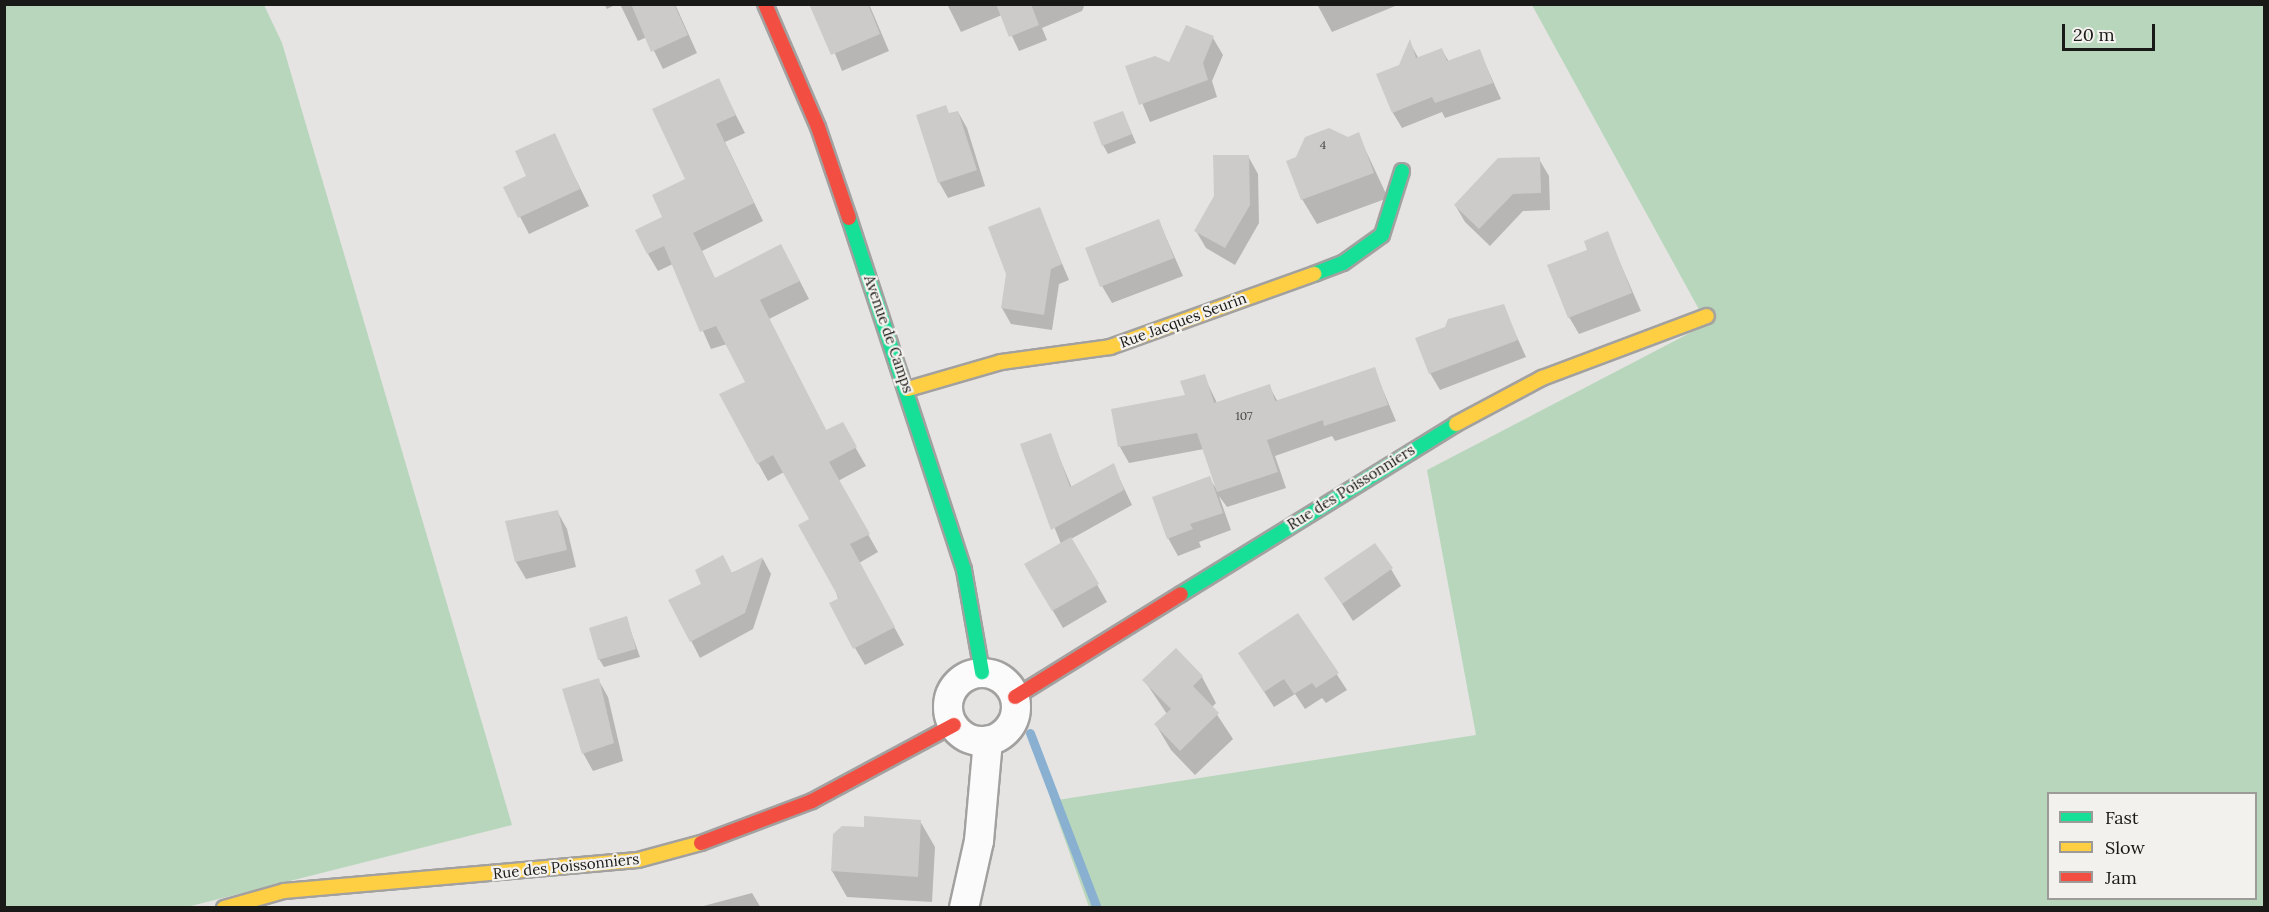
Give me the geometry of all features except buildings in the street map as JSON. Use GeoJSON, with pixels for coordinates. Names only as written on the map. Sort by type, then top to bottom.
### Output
{"type":"FeatureCollection","features":[{"type":"Feature","properties":{"kind":"street","name":"Avenue de Camps"},"geometry":{"type":"LineString","coordinates":[[765,4],[818,127],[908,389],[964,570],[982,672]]}},
{"type":"Feature","properties":{"kind":"street","name":"Rue Jacques Seurin"},"geometry":{"type":"LineString","coordinates":[[908,389],[1001,362],[1110,346],[1343,263],[1382,235],[1402,171]]}},
{"type":"Feature","properties":{"kind":"street","name":"Rue des Poissonniers"},"geometry":{"type":"LineString","coordinates":[[1015,697],[1484,405],[1542,378],[1707,316]]}},
{"type":"Feature","properties":{"kind":"street"},"geometry":{"type":"LineString","coordinates":[[982,672],[1002,679],[1015,697],[1014,718],[1008,728],[988,740],[965,737],[954,725],[948,708],[954,687],[962,679],[982,672]]}},
{"type":"Feature","properties":{"kind":"street","name":"Rue des Poissonniers"},"geometry":{"type":"LineString","coordinates":[[224,908],[284,891],[638,860],[713,840],[812,801],[954,725]]}},
{"type":"Feature","properties":{"kind":"street"},"geometry":{"type":"LineString","coordinates":[[964,908],[979,842],[988,740]]}},
{"type":"Feature","properties":{"kind":"green space"},"geometry":{"type":"Polygon","coordinates":[[[5,5],[264,5],[282,43],[512,825],[187,907],[5,908],[5,5]]]}},
{"type":"Feature","properties":{"kind":"green space"},"geometry":{"type":"Polygon","coordinates":[[[1532,5],[2264,5],[2264,907],[1089,907],[1051,801],[1476,735],[1427,470],[1707,324],[1532,5]]]}},
{"type":"Feature","properties":{"kind":"waterway"},"geometry":{"type":"LineString","coordinates":[[1030,733],[1097,908]]}},
{"type":"Feature","properties":{"kind":"traffic: fast"},"geometry":{"type":"LineString","coordinates":[[1314,274],[1343,263],[1382,235],[1402,171]]}},
{"type":"Feature","properties":{"kind":"traffic: fast"},"geometry":{"type":"LineString","coordinates":[[849,218],[964,570],[982,672]]}},
{"type":"Feature","properties":{"kind":"traffic: fast"},"geometry":{"type":"LineString","coordinates":[[1181,594],[1456,424]]}},
{"type":"Feature","properties":{"kind":"traffic: slow"},"geometry":{"type":"LineString","coordinates":[[908,389],[1001,362],[1110,347],[1314,274]]}},
{"type":"Feature","properties":{"kind":"traffic: slow"},"geometry":{"type":"LineString","coordinates":[[1456,424],[1542,378],[1707,316]]}},
{"type":"Feature","properties":{"kind":"traffic: slow"},"geometry":{"type":"LineString","coordinates":[[224,908],[284,891],[638,860],[701,843]]}},
{"type":"Feature","properties":{"kind":"traffic: jam"},"geometry":{"type":"LineString","coordinates":[[765,4],[818,127],[849,218]]}},
{"type":"Feature","properties":{"kind":"traffic: jam"},"geometry":{"type":"LineString","coordinates":[[1015,697],[1181,594]]}},
{"type":"Feature","properties":{"kind":"traffic: jam"},"geometry":{"type":"LineString","coordinates":[[701,843],[812,801],[954,725]]}}]}
